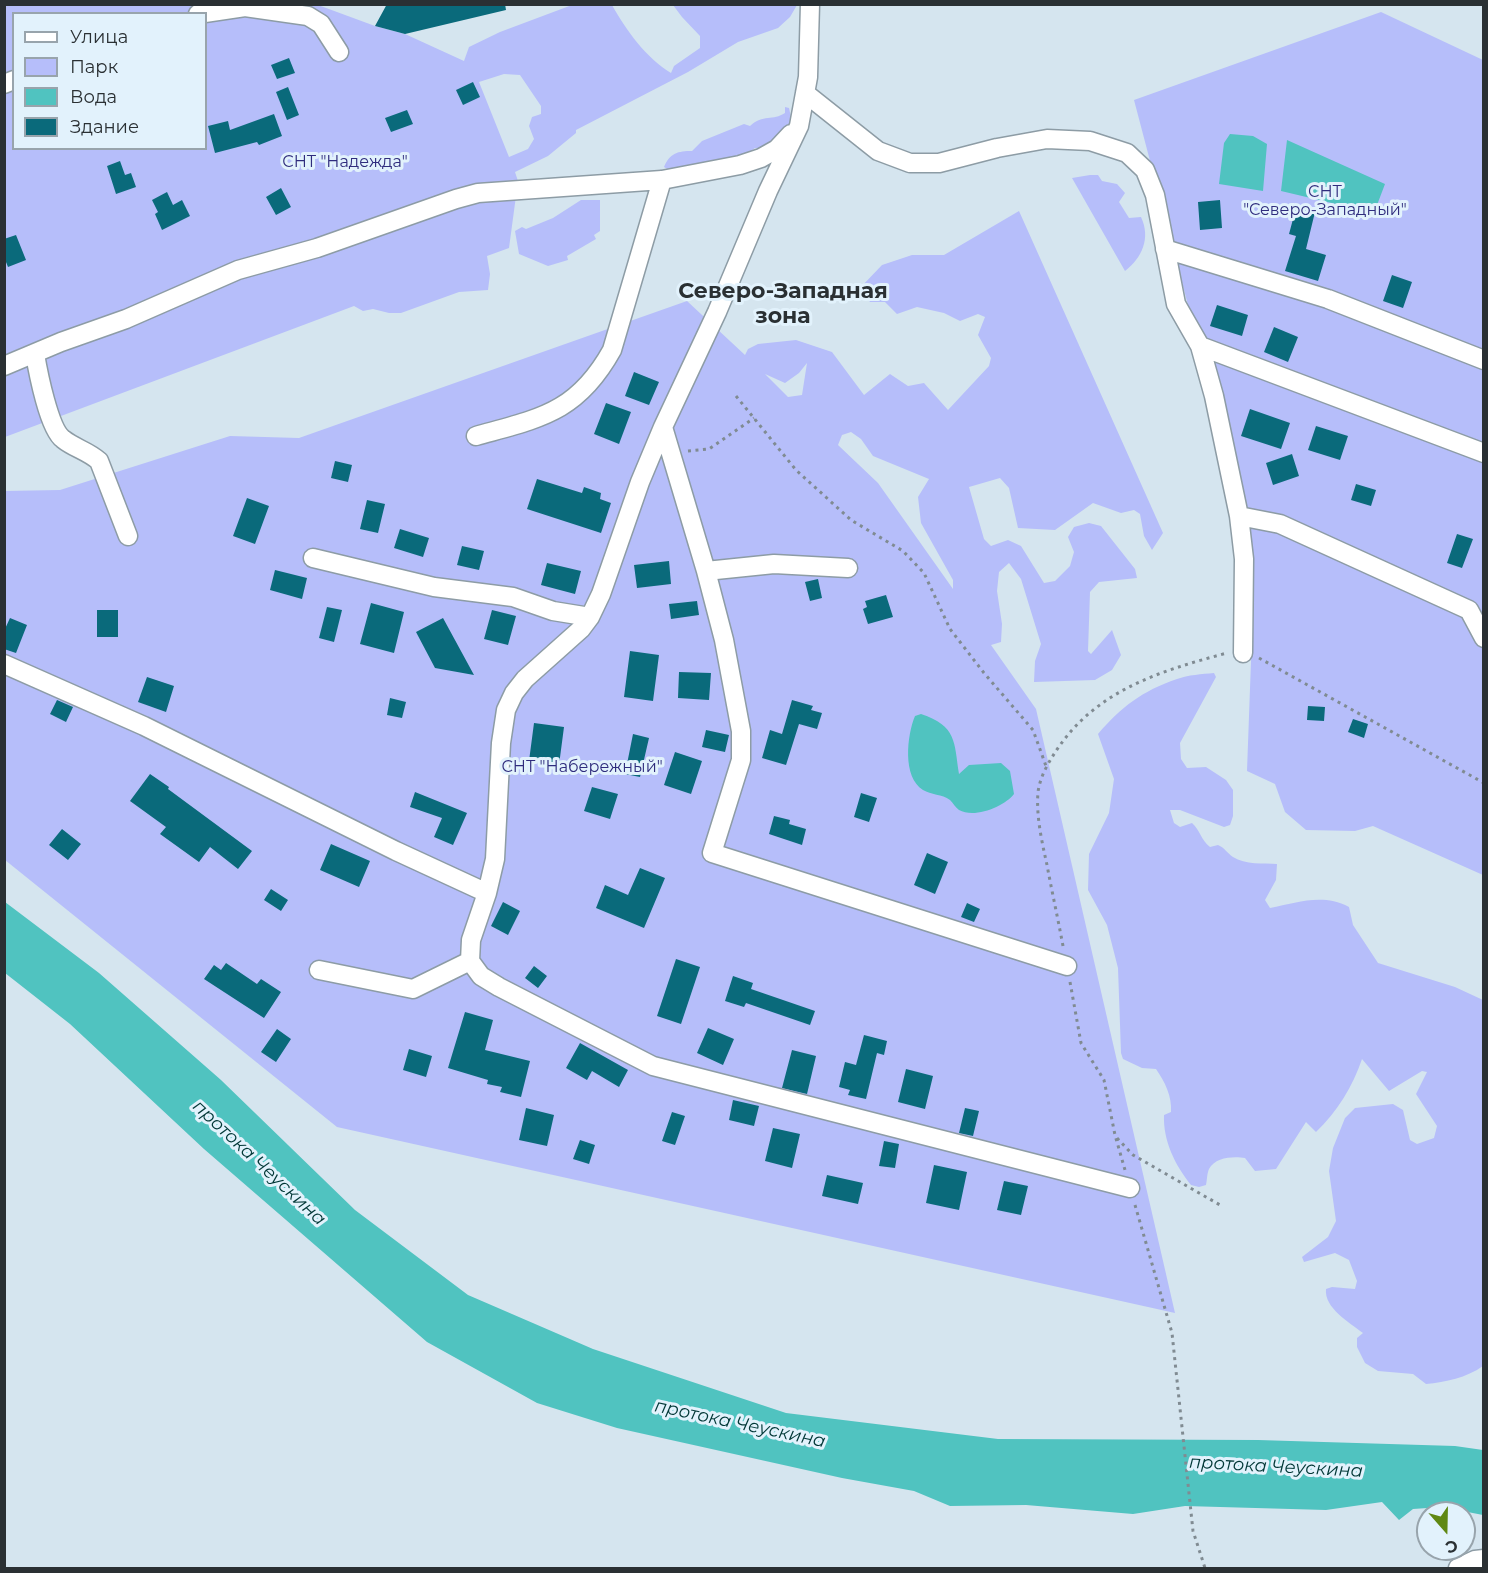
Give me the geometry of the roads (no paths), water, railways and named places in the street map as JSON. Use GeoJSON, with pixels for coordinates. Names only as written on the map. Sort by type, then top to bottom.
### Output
{"type":"FeatureCollection","features":[{"type":"Feature","properties":{"kind":"street"},"geometry":{"type":"LineString","coordinates":[[810,4],[808,77],[799,126],[768,191],[717,312],[663,427],[640,482],[601,594],[590,617],[581,629],[525,680],[514,693],[506,710],[501,743],[495,859],[487,893],[471,940],[470,961],[481,976],[499,987],[653,1066],[1130,1188]]}},
{"type":"Feature","properties":{"kind":"street"},"geometry":{"type":"LineString","coordinates":[[207,13],[245,7],[308,16],[321,24],[339,52]]}},
{"type":"Feature","properties":{"kind":"street"},"geometry":{"type":"LineString","coordinates":[[805,93],[878,151],[910,163],[939,163],[997,148],[1047,139],[1090,141],[1127,153],[1145,170],[1155,195],[1176,304],[1200,346],[1214,396],[1239,516],[1244,559],[1243,653]]}},
{"type":"Feature","properties":{"kind":"street"},"geometry":{"type":"LineString","coordinates":[[4,366],[61,342],[126,319],[238,270],[317,248],[456,198],[478,193],[662,180],[740,165],[761,158],[777,149],[799,126]]}},
{"type":"Feature","properties":{"kind":"street"},"geometry":{"type":"LineString","coordinates":[[476,436],[530,421],[558,410],[581,393],[600,373],[612,351],[662,180]]}},
{"type":"Feature","properties":{"kind":"street"},"geometry":{"type":"LineString","coordinates":[[1165,249],[1328,299],[1484,360]]}},
{"type":"Feature","properties":{"kind":"street"},"geometry":{"type":"LineString","coordinates":[[1200,346],[1484,453]]}},
{"type":"Feature","properties":{"kind":"street"},"geometry":{"type":"LineString","coordinates":[[35,354],[39,380],[56,430],[63,439],[91,453],[99,461],[128,536]]}},
{"type":"Feature","properties":{"kind":"street"},"geometry":{"type":"LineString","coordinates":[[663,427],[724,640],[741,731],[741,760],[712,852],[1067,966]]}},
{"type":"Feature","properties":{"kind":"street"},"geometry":{"type":"LineString","coordinates":[[1239,516],[1280,524],[1476,613],[1484,638]]}},
{"type":"Feature","properties":{"kind":"street"},"geometry":{"type":"LineString","coordinates":[[313,558],[434,587],[513,597],[553,610],[590,617]]}},
{"type":"Feature","properties":{"kind":"street"},"geometry":{"type":"LineString","coordinates":[[706,571],[774,564],[848,568]]}},
{"type":"Feature","properties":{"kind":"street"},"geometry":{"type":"LineString","coordinates":[[4,664],[155,731],[396,851],[487,893]]}},
{"type":"Feature","properties":{"kind":"street"},"geometry":{"type":"LineString","coordinates":[[319,970],[414,989],[470,961]]}},
{"type":"Feature","properties":{"kind":"street"},"geometry":{"type":"LineString","coordinates":[[1458,1569],[1475,1560],[1484,1559]]}},
{"type":"Feature","properties":{"kind":"water"},"geometry":{"type":"Polygon","coordinates":[[[1230,134],[1253,136],[1267,144],[1263,191],[1219,184],[1224,143],[1230,134]]]}},
{"type":"Feature","properties":{"kind":"water"},"geometry":{"type":"Polygon","coordinates":[[[1287,140],[1385,184],[1374,213],[1281,191],[1287,140]]]}},
{"type":"Feature","properties":{"kind":"water"},"geometry":{"type":"Polygon","coordinates":[[[921,714],[941,724],[952,736],[959,774],[969,765],[1001,763],[1010,771],[1014,794],[1010,799],[989,810],[966,812],[959,810],[947,798],[929,793],[916,784],[909,766],[908,744],[915,716],[921,714]]]}},
{"type":"Feature","properties":{"kind":"water","name":"протока Чеускина"},"geometry":{"type":"Polygon","coordinates":[[[5,902],[99,973],[221,1080],[355,1210],[468,1295],[593,1349],[786,1413],[998,1439],[1258,1440],[1455,1446],[1483,1450],[1483,1515],[1476,1514],[1476,1501],[1416,1501],[1416,1509],[1399,1520],[1382,1502],[1326,1510],[1185,1506],[1133,1514],[1026,1505],[950,1506],[914,1491],[842,1478],[617,1428],[537,1403],[427,1342],[204,1149],[70,1024],[5,973],[5,902]]]}},
{"type":"Feature","properties":{"kind":"district","name":"Северо-Западная зона"},"geometry":{"type":"Point","coordinates":[783,304]}},
{"type":"Feature","properties":{"kind":"park label","name":"СНТ \"Надежда\""},"geometry":{"type":"Point","coordinates":[345,162]}},
{"type":"Feature","properties":{"kind":"park label","name":"СНТ \"Северо-Западный\""},"geometry":{"type":"Point","coordinates":[1325,201]}},
{"type":"Feature","properties":{"kind":"park label","name":"СНТ \"Набережный\""},"geometry":{"type":"Point","coordinates":[582,767]}}]}
